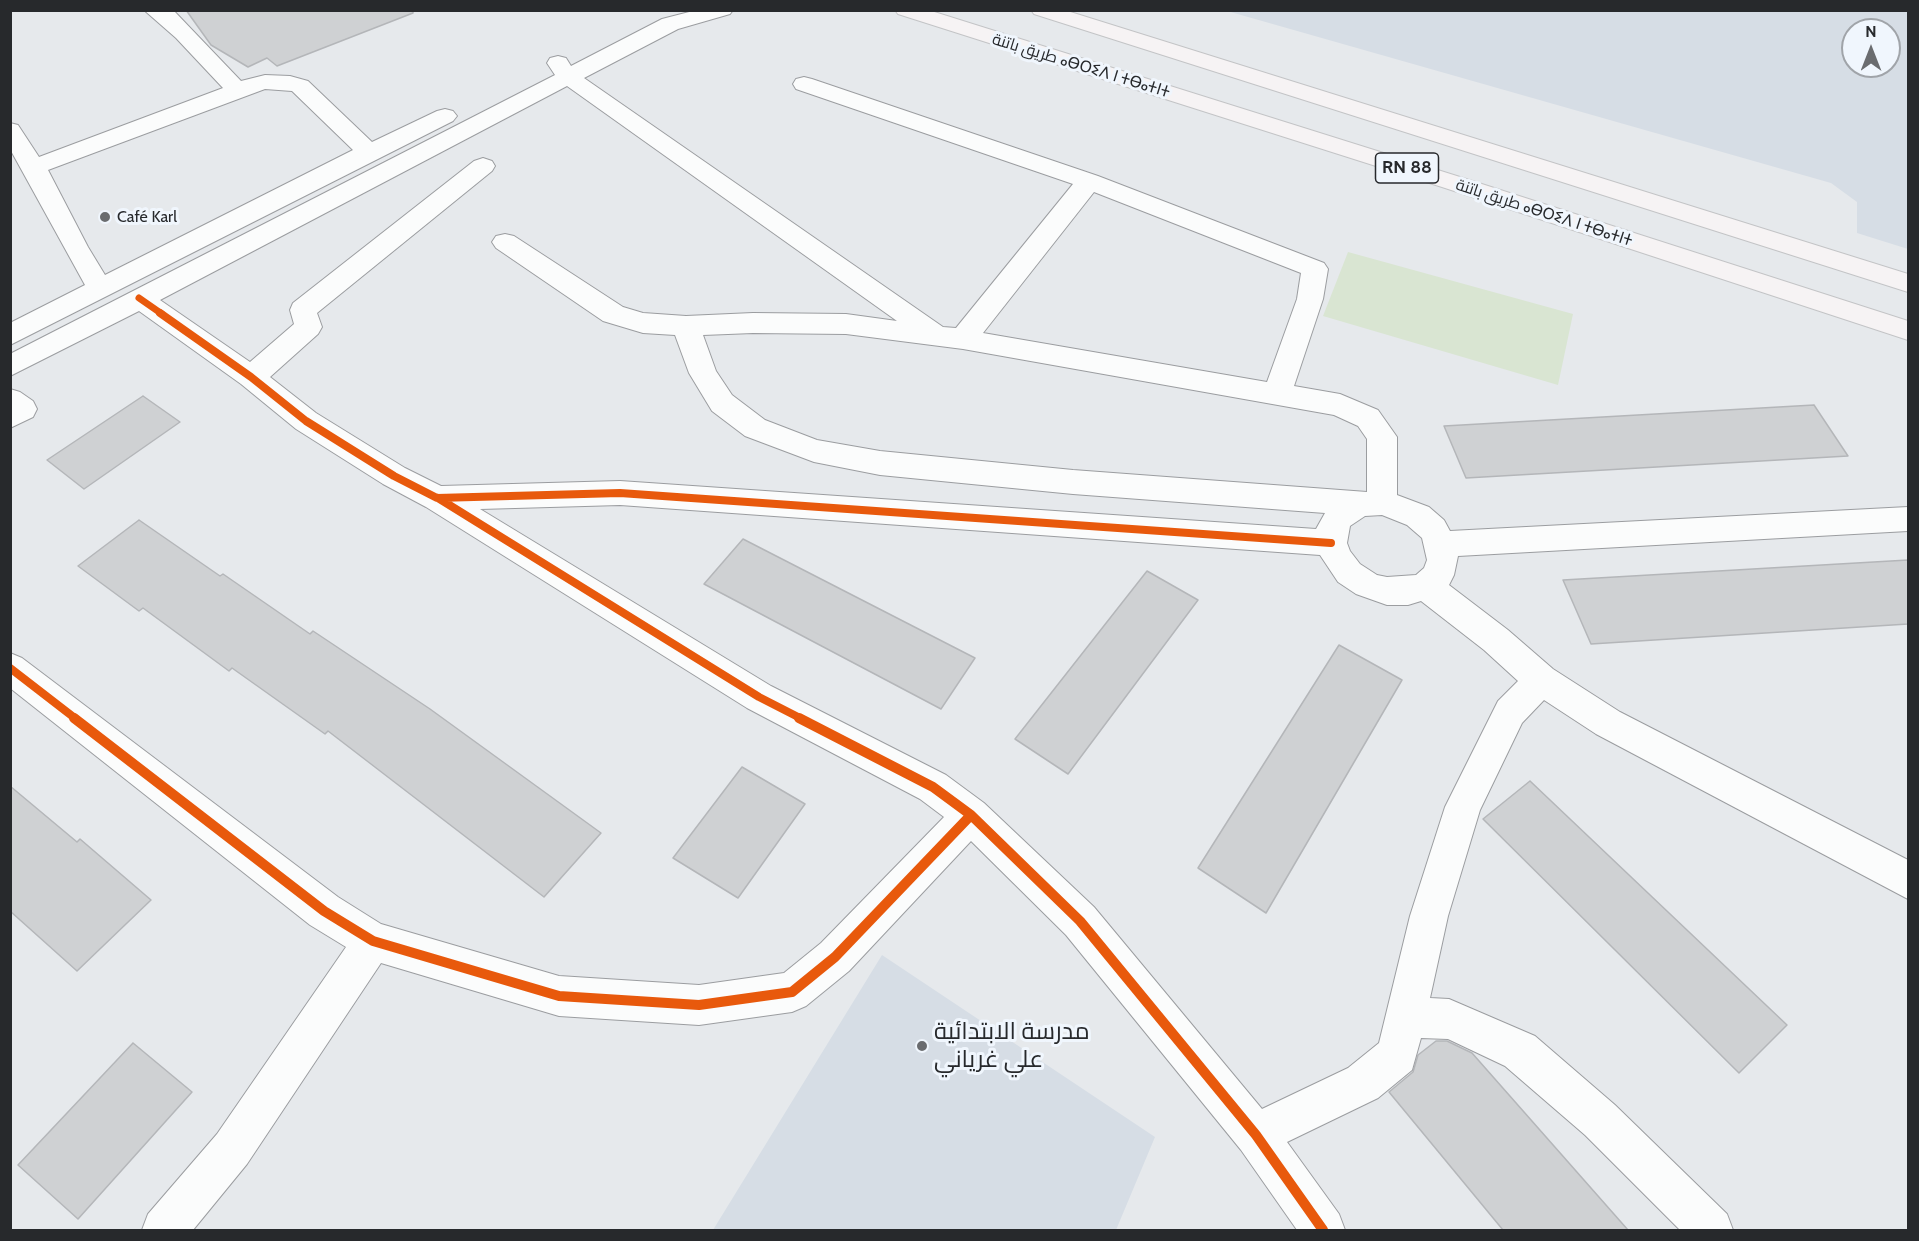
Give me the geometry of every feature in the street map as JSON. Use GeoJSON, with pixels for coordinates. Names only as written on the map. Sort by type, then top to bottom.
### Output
{"type":"FeatureCollection","features":[{"type":"Feature","properties":{"kind":"main road","name":"طريق باتنة ⴰⴱⵔⵉⴷ ⵏ ⵜⴱⴰⵜⵏⵜ"},"geometry":{"type":"LineString","coordinates":[[905,10],[1451,182],[1908,331]]}},
{"type":"Feature","properties":{"kind":"main road","name":"RN 88"},"geometry":{"type":"LineString","coordinates":[[1041,10],[1908,282]]}},
{"type":"Feature","properties":{"kind":"street"},"geometry":{"type":"LineString","coordinates":[[154,10],[167,17],[184,33],[237,90]]}},
{"type":"Feature","properties":{"kind":"street"},"geometry":{"type":"LineString","coordinates":[[10,366],[256,240],[563,70],[663,10]]}},
{"type":"Feature","properties":{"kind":"street"},"geometry":{"type":"LineString","coordinates":[[10,335],[369,152],[670,24],[723,10]]}},
{"type":"Feature","properties":{"kind":"street"},"geometry":{"type":"LineString","coordinates":[[563,70],[950,337]]}},
{"type":"Feature","properties":{"kind":"street"},"geometry":{"type":"LineString","coordinates":[[34,167],[237,90],[265,82],[278,81],[300,86],[369,152]]}},
{"type":"Feature","properties":{"kind":"street"},"geometry":{"type":"LineString","coordinates":[[804,84],[1089,181],[1315,269],[1310,299],[1277,393]]}},
{"type":"Feature","properties":{"kind":"street"},"geometry":{"type":"LineString","coordinates":[[10,130],[34,167],[75,247],[100,288]]}},
{"type":"Feature","properties":{"kind":"street"},"geometry":{"type":"LineString","coordinates":[[251,377],[308,327],[303,310],[483,166]]}},
{"type":"Feature","properties":{"kind":"street"},"geometry":{"type":"LineString","coordinates":[[950,337],[1089,181]]}},
{"type":"Feature","properties":{"kind":"street"},"geometry":{"type":"LineString","coordinates":[[505,242],[613,314],[644,323],[686,326],[753,323],[846,324],[950,337],[1340,405],[1368,418],[1382,437],[1374,504]]}},
{"type":"Feature","properties":{"kind":"street"},"geometry":{"type":"LineString","coordinates":[[139,298],[251,377],[306,421],[394,476],[437,498],[759,697],[933,787],[971,815],[1080,921],[1256,1135],[1323,1230]]}},
{"type":"Feature","properties":{"kind":"street"},"geometry":{"type":"LineString","coordinates":[[686,326],[703,373],[722,403],[755,428],[814,451],[880,463],[1061,481],[1374,504],[1401,508],[1418,516],[1433,529],[1442,544],[1443,560],[1438,575],[1426,586],[1408,591],[1388,591],[1367,585],[1349,573],[1337,558],[1331,543],[1332,529],[1339,517],[1350,509],[1374,504]]}},
{"type":"Feature","properties":{"kind":"street"},"geometry":{"type":"LineString","coordinates":[[10,399],[23,409],[10,417]]}},
{"type":"Feature","properties":{"kind":"street"},"geometry":{"type":"LineString","coordinates":[[437,498],[620,493],[1331,543]]}},
{"type":"Feature","properties":{"kind":"street"},"geometry":{"type":"LineString","coordinates":[[1442,544],[1908,519]]}},
{"type":"Feature","properties":{"kind":"street"},"geometry":{"type":"LineString","coordinates":[[1426,586],[1496,640],[1542,680],[1608,723],[1908,880]]}},
{"type":"Feature","properties":{"kind":"street"},"geometry":{"type":"LineString","coordinates":[[10,668],[324,911],[373,940],[559,996],[699,1005],[792,992],[835,957],[971,815]]}},
{"type":"Feature","properties":{"kind":"street"},"geometry":{"type":"LineString","coordinates":[[1256,1135],[1364,1083],[1397,1055],[1408,1017],[1429,916],[1463,807],[1510,712],[1542,680]]}},
{"type":"Feature","properties":{"kind":"street"},"geometry":{"type":"LineString","coordinates":[[164,1230],[232,1149],[373,940]]}},
{"type":"Feature","properties":{"kind":"street"},"geometry":{"type":"LineString","coordinates":[[1408,1017],[1449,1019],[1520,1051],[1600,1120],[1711,1230]]}},
{"type":"Feature","properties":{"kind":"shaded area"},"geometry":{"type":"Polygon","coordinates":[[[1227,11],[1908,11],[1908,249],[1857,233],[1857,202],[1831,183],[1227,11]]]}},
{"type":"Feature","properties":{"kind":"shaded area","name":"مدرسة الابتدائية علي غرياني"},"geometry":{"type":"Polygon","coordinates":[[[882,955],[1155,1137],[1116,1230],[713,1230],[882,955]]]}},
{"type":"Feature","properties":{"kind":"green space"},"geometry":{"type":"Polygon","coordinates":[[[1348,252],[1573,314],[1558,385],[1323,316],[1348,252]]]}},
{"type":"Feature","properties":{"kind":"building"},"geometry":{"type":"Polygon","coordinates":[[[186,10],[413,10],[413,13],[277,66],[267,58],[248,67],[211,45],[186,10]]]}},
{"type":"Feature","properties":{"kind":"building"},"geometry":{"type":"Polygon","coordinates":[[[143,396],[180,422],[84,489],[47,460],[143,396]]]}},
{"type":"Feature","properties":{"kind":"building"},"geometry":{"type":"Polygon","coordinates":[[[1814,405],[1848,456],[1466,478],[1444,426],[1814,405]]]}},
{"type":"Feature","properties":{"kind":"building"},"geometry":{"type":"Polygon","coordinates":[[[139,520],[220,576],[223,574],[310,634],[313,631],[430,709],[601,833],[544,897],[328,731],[325,734],[232,668],[229,671],[143,608],[139,611],[78,566],[139,520]]]}},
{"type":"Feature","properties":{"kind":"building"},"geometry":{"type":"Polygon","coordinates":[[[743,539],[975,658],[941,709],[704,584],[743,539]]]}},
{"type":"Feature","properties":{"kind":"building"},"geometry":{"type":"Polygon","coordinates":[[[1908,560],[1908,624],[1591,644],[1563,580],[1908,560]]]}},
{"type":"Feature","properties":{"kind":"building"},"geometry":{"type":"Polygon","coordinates":[[[1147,571],[1198,600],[1068,774],[1015,739],[1147,571]]]}},
{"type":"Feature","properties":{"kind":"building"},"geometry":{"type":"Polygon","coordinates":[[[1339,645],[1402,680],[1266,913],[1198,868],[1339,645]]]}},
{"type":"Feature","properties":{"kind":"building"},"geometry":{"type":"Polygon","coordinates":[[[742,767],[805,804],[738,898],[673,858],[742,767]]]}},
{"type":"Feature","properties":{"kind":"building"},"geometry":{"type":"Polygon","coordinates":[[[1530,781],[1787,1025],[1739,1073],[1483,819],[1530,781]]]}},
{"type":"Feature","properties":{"kind":"building"},"geometry":{"type":"Polygon","coordinates":[[[10,786],[77,842],[80,839],[151,900],[77,971],[10,911],[10,786]]]}},
{"type":"Feature","properties":{"kind":"building"},"geometry":{"type":"Polygon","coordinates":[[[1436,1041],[1447,1041],[1472,1053],[1628,1230],[1503,1230],[1389,1092],[1413,1072],[1418,1055],[1436,1041]]]}},
{"type":"Feature","properties":{"kind":"building"},"geometry":{"type":"Polygon","coordinates":[[[133,1043],[192,1092],[78,1219],[18,1165],[133,1043]]]}},
{"type":"Feature","properties":{"kind":"cycle path"},"geometry":{"type":"LineString","coordinates":[[139,298],[251,377],[306,421],[394,476],[437,498],[620,493],[1331,543]]}},
{"type":"Feature","properties":{"kind":"cycle path"},"geometry":{"type":"LineString","coordinates":[[438,498],[759,697],[933,787],[971,815],[1080,921],[1256,1135],[1323,1230]]}},
{"type":"Feature","properties":{"kind":"cycle path"},"geometry":{"type":"LineString","coordinates":[[10,668],[324,911],[373,941],[559,996],[699,1005],[792,992],[835,957],[971,815]]}},
{"type":"Feature","properties":{"kind":"place","name":"Café Karl"},"geometry":{"type":"Point","coordinates":[105,217]}},
{"type":"Feature","properties":{"kind":"place","name":"مدرسة الابتدائية علي غرياني"},"geometry":{"type":"Point","coordinates":[922,1046]}}]}
